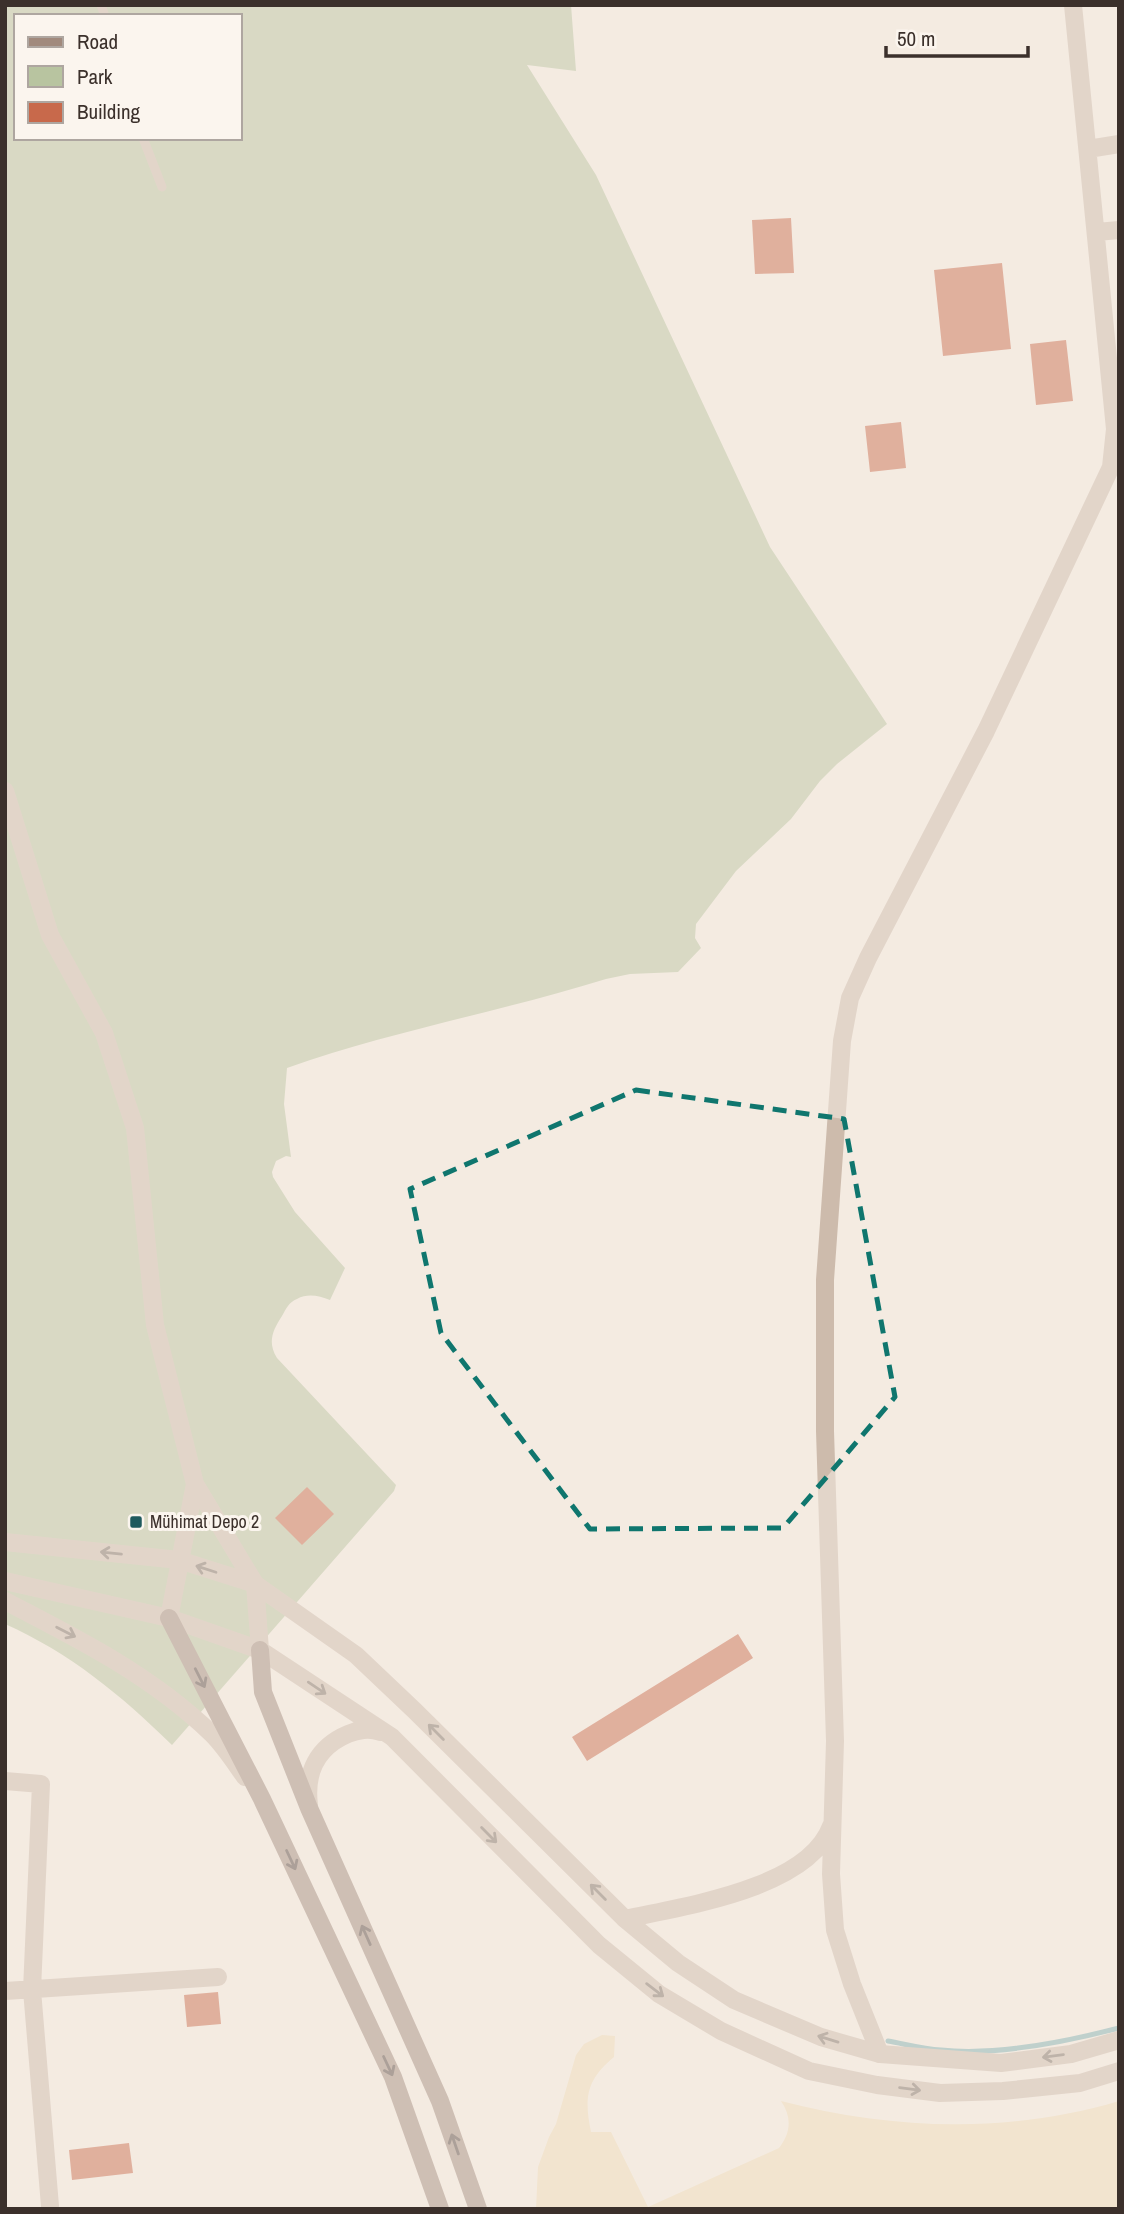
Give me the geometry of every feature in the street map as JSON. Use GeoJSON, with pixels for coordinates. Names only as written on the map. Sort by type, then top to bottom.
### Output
{"type":"FeatureCollection","features":[{"type":"Feature","properties":{"kind":"main road"},"geometry":{"type":"LineString","coordinates":[[169,1618],[262,1799],[393,2077],[440,2209]]}},
{"type":"Feature","properties":{"kind":"main road"},"geometry":{"type":"LineString","coordinates":[[260,1650],[263,1692],[309,1808],[440,2101],[478,2209]]}},
{"type":"Feature","properties":{"kind":"street"},"geometry":{"type":"LineString","coordinates":[[880,2054],[852,1984],[835,1930],[831,1874],[835,1741],[825,1432],[825,1280],[842,1041],[850,998],[868,958],[986,731],[1111,467],[1115,429],[1073,5]]}},
{"type":"Feature","properties":{"kind":"street"},"geometry":{"type":"LineString","coordinates":[[1088,149],[1119,144]]}},
{"type":"Feature","properties":{"kind":"street"},"geometry":{"type":"LineString","coordinates":[[1097,232],[1119,230]]}},
{"type":"Feature","properties":{"kind":"street"},"geometry":{"type":"LineString","coordinates":[[5,791],[50,935],[104,1033],[135,1128],[155,1325],[195,1485],[255,1584],[260,1650]]}},
{"type":"Feature","properties":{"kind":"street"},"geometry":{"type":"LineString","coordinates":[[169,1618],[195,1485]]}},
{"type":"Feature","properties":{"kind":"street"},"geometry":{"type":"LineString","coordinates":[[5,1542],[179,1560],[255,1584],[356,1656],[625,1919],[678,1963],[734,2000],[821,2037],[880,2054],[1001,2063],[1071,2054],[1119,2040]]}},
{"type":"Feature","properties":{"kind":"street"},"geometry":{"type":"LineString","coordinates":[[5,1581],[169,1618],[260,1650],[391,1737],[599,1945],[659,1994],[734,2037],[808,2071],[877,2085],[940,2093],[1003,2091],[1080,2083],[1119,2071]]}},
{"type":"Feature","properties":{"kind":"street"},"geometry":{"type":"LineString","coordinates":[[5,1601],[79,1638],[148,1680],[214,1736],[262,1799]]}},
{"type":"Feature","properties":{"kind":"street"},"geometry":{"type":"LineString","coordinates":[[309,1808],[307,1788],[311,1769],[321,1752],[336,1739],[354,1731],[374,1730],[391,1737]]}},
{"type":"Feature","properties":{"kind":"street"},"geometry":{"type":"LineString","coordinates":[[5,1781],[41,1784],[32,1990],[50,2206]]}},
{"type":"Feature","properties":{"kind":"street"},"geometry":{"type":"LineString","coordinates":[[625,1919],[724,1896],[800,1866],[825,1840],[834,1818]]}},
{"type":"Feature","properties":{"kind":"street"},"geometry":{"type":"LineString","coordinates":[[5,1991],[218,1977]]}},
{"type":"Feature","properties":{"kind":"lane"},"geometry":{"type":"LineString","coordinates":[[144,140],[162,187]]}},
{"type":"Feature","properties":{"kind":"highlighted area"},"geometry":{"type":"Polygon","coordinates":[[[636,1090],[844,1119],[895,1397],[783,1528],[590,1529],[441,1333],[410,1189],[636,1090]]]}},
{"type":"Feature","properties":{"kind":"green space"},"geometry":{"type":"Polygon","coordinates":[[[5,5],[571,5],[576,71],[527,65],[596,175],[770,547],[887,724],[837,764],[820,781],[791,819],[736,871],[696,924],[695,938],[701,948],[678,972],[630,974],[606,979],[366,1043],[287,1068],[284,1104],[291,1157],[286,1156],[276,1161],[273,1177],[295,1212],[345,1268],[330,1300],[309,1296],[301,1297],[290,1304],[274,1331],[272,1347],[277,1358],[396,1485],[394,1491],[172,1745],[134,1709],[94,1677],[29,1635],[5,1624],[5,5]]]}},
{"type":"Feature","properties":{"kind":"sand"},"geometry":{"type":"Polygon","coordinates":[[[602,2035],[615,2036],[614,2057],[598,2074],[589,2090],[591,2132],[611,2132],[648,2207],[779,2148],[789,2125],[781,2101],[865,2118],[950,2124],[1035,2119],[1119,2101],[1119,2209],[536,2209],[538,2167],[556,2124],[576,2055],[584,2044],[602,2035]]]}},
{"type":"Feature","properties":{"kind":"building"},"geometry":{"type":"Polygon","coordinates":[[[791,218],[794,273],[755,274],[752,220],[791,218]]]}},
{"type":"Feature","properties":{"kind":"building"},"geometry":{"type":"Polygon","coordinates":[[[1002,263],[1011,349],[943,356],[934,270],[1002,263]]]}},
{"type":"Feature","properties":{"kind":"building"},"geometry":{"type":"Polygon","coordinates":[[[1066,340],[1073,401],[1036,405],[1030,344],[1066,340]]]}},
{"type":"Feature","properties":{"kind":"building"},"geometry":{"type":"Polygon","coordinates":[[[901,422],[906,468],[870,472],[865,426],[901,422]]]}},
{"type":"Feature","properties":{"kind":"building"},"geometry":{"type":"Polygon","coordinates":[[[307,1487],[334,1514],[302,1545],[275,1518],[307,1487]]]}},
{"type":"Feature","properties":{"kind":"building"},"geometry":{"type":"Polygon","coordinates":[[[738,1634],[753,1658],[587,1761],[572,1737],[738,1634]]]}},
{"type":"Feature","properties":{"kind":"building"},"geometry":{"type":"Polygon","coordinates":[[[218,1992],[221,2024],[187,2027],[184,1995],[218,1992]]]}},
{"type":"Feature","properties":{"kind":"building"},"geometry":{"type":"Polygon","coordinates":[[[129,2143],[133,2173],[72,2180],[69,2150],[129,2143]]]}},
{"type":"Feature","properties":{"kind":"waterway"},"geometry":{"type":"LineString","coordinates":[[888,2041],[934,2049],[984,2051],[1053,2043],[1119,2028]]}},
{"type":"Feature","properties":{"kind":"place","name":"Mühimat Depo 2"},"geometry":{"type":"Point","coordinates":[136,1522]}}]}
